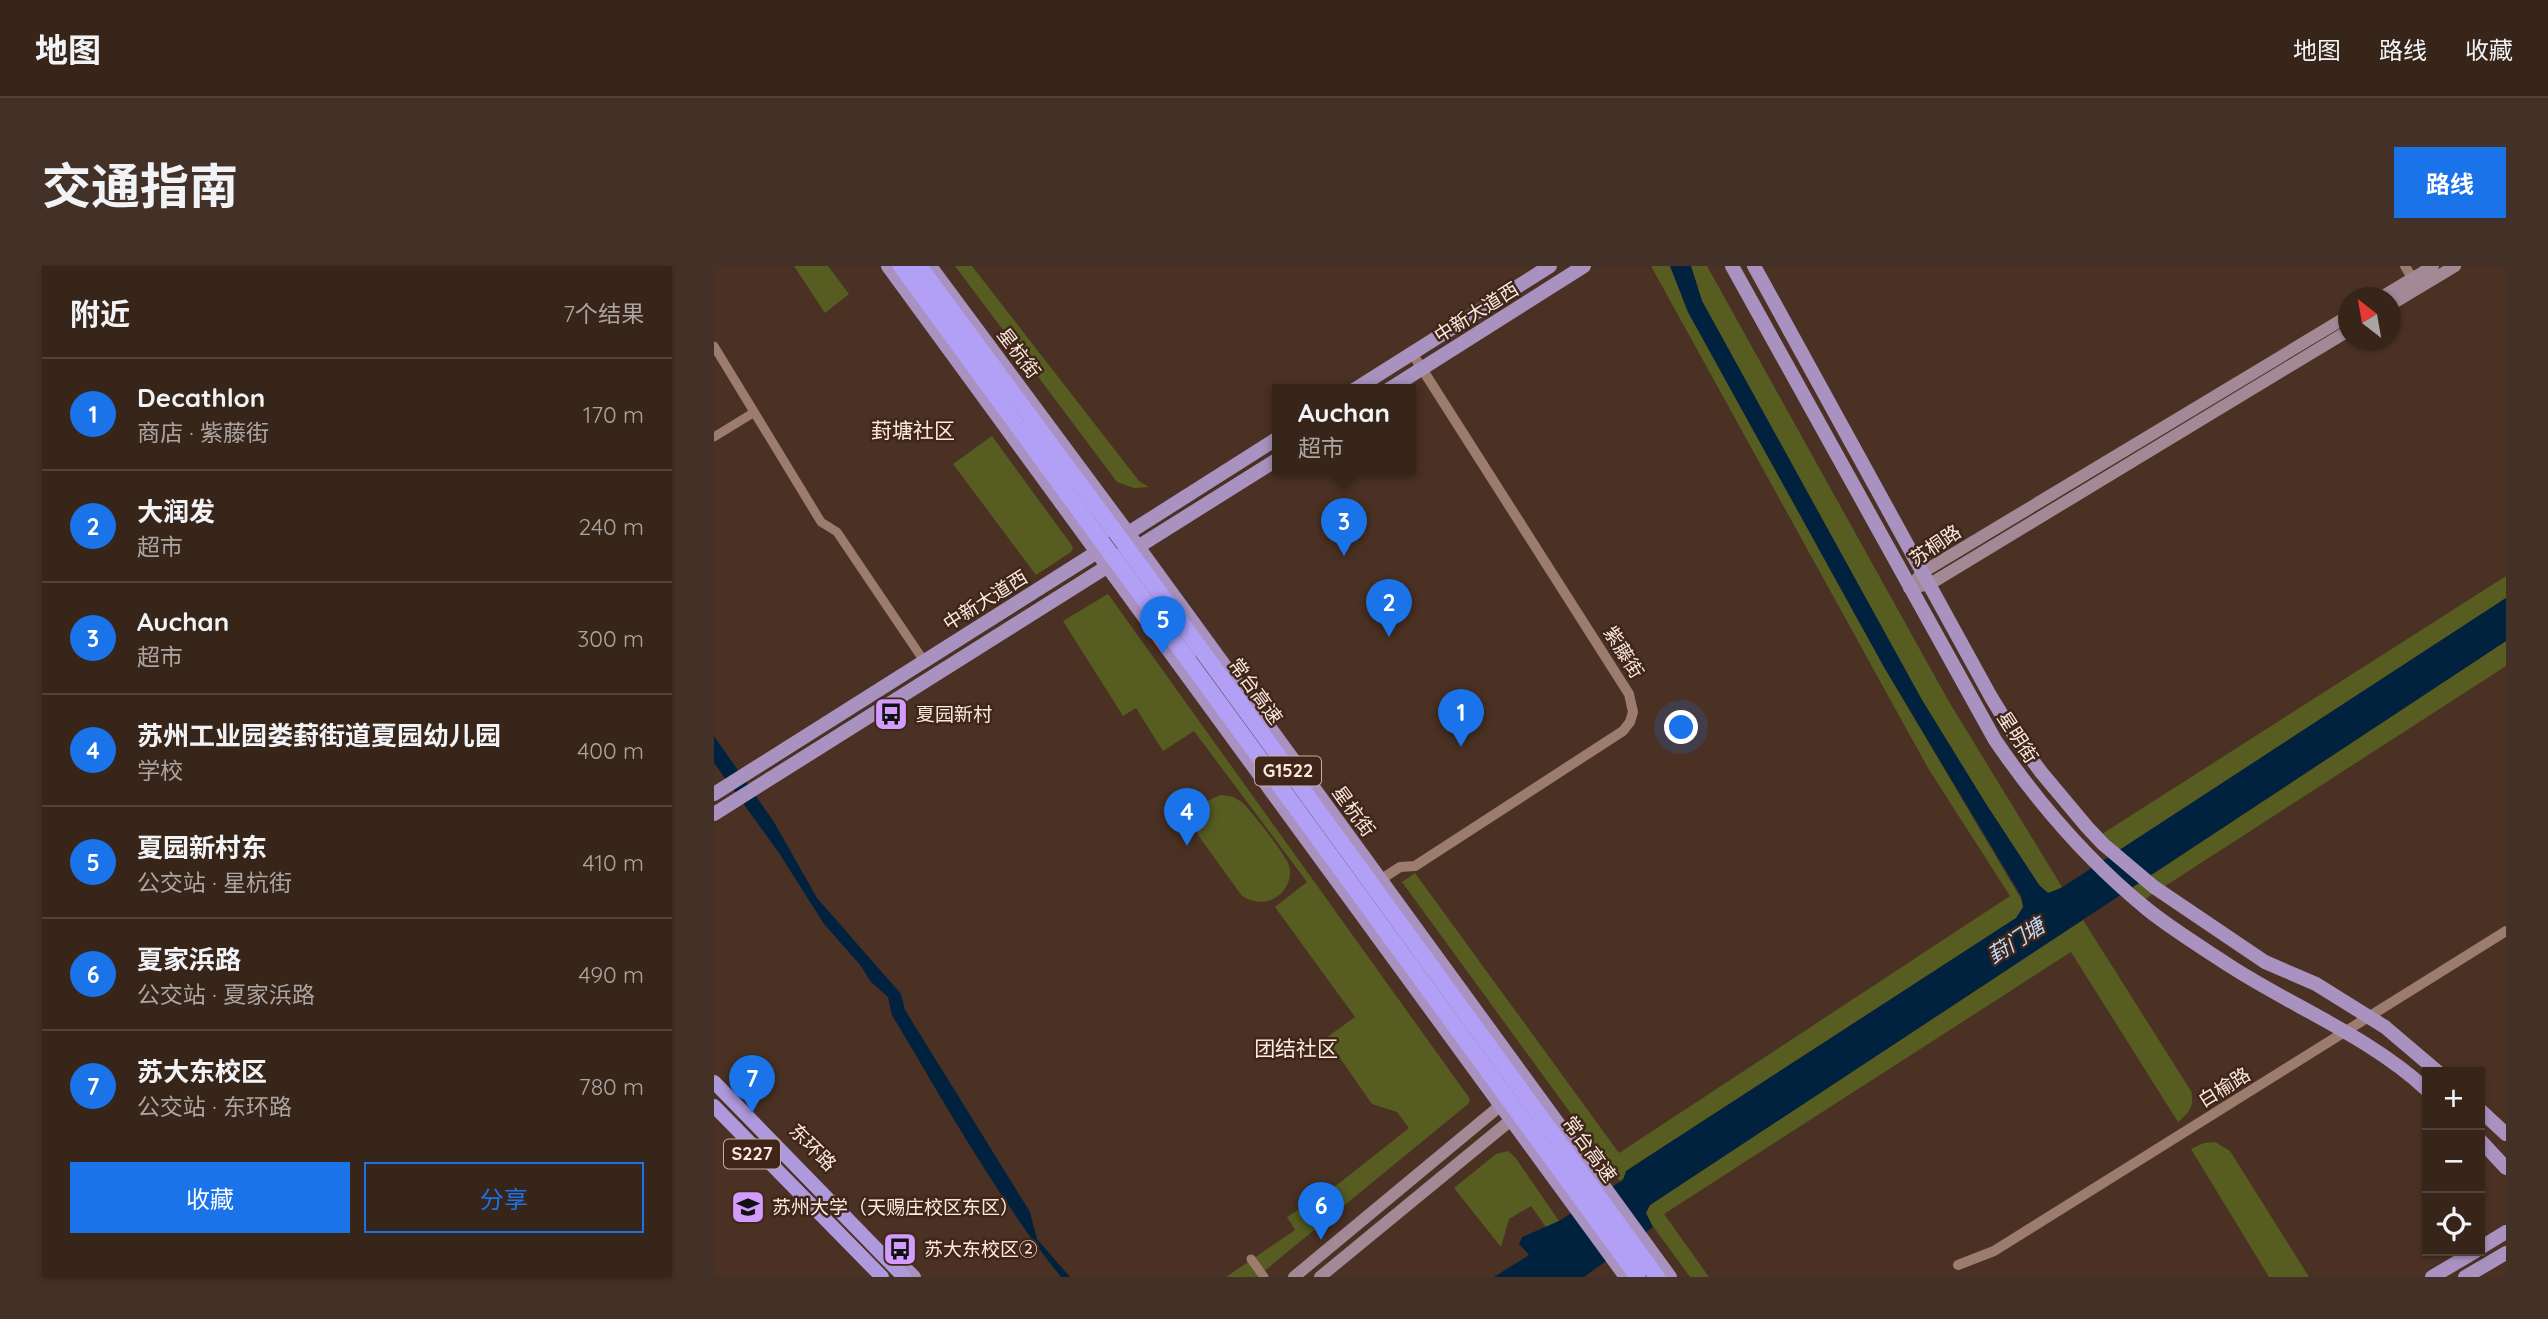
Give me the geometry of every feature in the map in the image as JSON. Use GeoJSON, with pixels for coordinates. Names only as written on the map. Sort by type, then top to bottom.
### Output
{"type":"FeatureCollection","features":[{"type":"Feature","properties":{"kind":"highway","name":"常台高速"},"geometry":{"type":"LineString","coordinates":[[901,266],[1638,1277]]}},
{"type":"Feature","properties":{"kind":"highway","name":"常台高速"},"geometry":{"type":"LineString","coordinates":[[919,266],[1094,502],[1657,1277]]}},
{"type":"Feature","properties":{"kind":"highway"},"geometry":{"type":"LineString","coordinates":[[714,1082],[904,1277]]}},
{"type":"Feature","properties":{"kind":"highway"},"geometry":{"type":"LineString","coordinates":[[714,1106],[882,1277]]}},
{"type":"Feature","properties":{"kind":"main road"},"geometry":{"type":"LineString","coordinates":[[888,266],[1109,565],[1626,1277]]}},
{"type":"Feature","properties":{"kind":"main road","name":"星杭街"},"geometry":{"type":"LineString","coordinates":[[930,266],[1670,1277]]}},
{"type":"Feature","properties":{"kind":"main road","name":"中新大道西"},"geometry":{"type":"LineString","coordinates":[[1363,384],[1550,266]]}},
{"type":"Feature","properties":{"kind":"main road","name":"中新大道西"},"geometry":{"type":"LineString","coordinates":[[1398,384],[1584,266]]}},
{"type":"Feature","properties":{"kind":"main road","name":"星明街"},"geometry":{"type":"LineString","coordinates":[[1731,266],[1995,740],[2023,781],[2075,842],[2147,909],[2231,967],[2381,1054],[2422,1086]]}},
{"type":"Feature","properties":{"kind":"main road","name":"星明街"},"geometry":{"type":"LineString","coordinates":[[1754,266],[2016,738],[2041,772],[2104,844],[2154,887],[2265,962],[2316,984],[2385,1027],[2432,1067]]}},
{"type":"Feature","properties":{"kind":"main road"},"geometry":{"type":"LineString","coordinates":[[2401,296],[2433,266]]}},
{"type":"Feature","properties":{"kind":"main road"},"geometry":{"type":"LineString","coordinates":[[2401,290],[2455,266]]}},
{"type":"Feature","properties":{"kind":"main road","name":"苏桐路"},"geometry":{"type":"LineString","coordinates":[[1926,578],[2338,322]]}},
{"type":"Feature","properties":{"kind":"main road","name":"苏桐路"},"geometry":{"type":"LineString","coordinates":[[1909,588],[2338,337]]}},
{"type":"Feature","properties":{"kind":"main road"},"geometry":{"type":"LineString","coordinates":[[1004,424],[1030,429],[1112,542],[1138,547]]}},
{"type":"Feature","properties":{"kind":"main road","name":"中新大道西"},"geometry":{"type":"LineString","coordinates":[[720,790],[1272,442]]}},
{"type":"Feature","properties":{"kind":"main road","name":"中新大道西"},"geometry":{"type":"LineString","coordinates":[[714,814],[1272,463]]}},
{"type":"Feature","properties":{"kind":"main road"},"geometry":{"type":"LineString","coordinates":[[1098,551],[1123,557],[1187,645],[1219,658]]}},
{"type":"Feature","properties":{"kind":"main road"},"geometry":{"type":"LineString","coordinates":[[757,768],[766,782]]}},
{"type":"Feature","properties":{"kind":"main road","name":"东环路"},"geometry":{"type":"LineString","coordinates":[[714,1074],[914,1277]]}},
{"type":"Feature","properties":{"kind":"main road"},"geometry":{"type":"LineString","coordinates":[[1294,1277],[1528,1083]]}},
{"type":"Feature","properties":{"kind":"main road"},"geometry":{"type":"LineString","coordinates":[[1320,1277],[1538,1097]]}},
{"type":"Feature","properties":{"kind":"main road","name":"S227"},"geometry":{"type":"LineString","coordinates":[[714,1115],[873,1277]]}},
{"type":"Feature","properties":{"kind":"main road"},"geometry":{"type":"LineString","coordinates":[[2485,1115],[2506,1134]]}},
{"type":"Feature","properties":{"kind":"main road"},"geometry":{"type":"LineString","coordinates":[[2485,1145],[2506,1168]]}},
{"type":"Feature","properties":{"kind":"main road"},"geometry":{"type":"LineString","coordinates":[[790,1192],[811,1173]]}},
{"type":"Feature","properties":{"kind":"main road"},"geometry":{"type":"LineString","coordinates":[[1348,1232],[1359,1245]]}},
{"type":"Feature","properties":{"kind":"main road"},"geometry":{"type":"LineString","coordinates":[[2485,1246],[2506,1232]]}},
{"type":"Feature","properties":{"kind":"main road"},"geometry":{"type":"LineString","coordinates":[[2465,1277],[2506,1253]]}},
{"type":"Feature","properties":{"kind":"main road"},"geometry":{"type":"LineString","coordinates":[[2432,1277],[2468,1256]]}},
{"type":"Feature","properties":{"kind":"street"},"geometry":{"type":"LineString","coordinates":[[2405,266],[2415,284]]}},
{"type":"Feature","properties":{"kind":"street"},"geometry":{"type":"LineString","coordinates":[[714,346],[821,522],[836,532],[924,661]]}},
{"type":"Feature","properties":{"kind":"street","name":"紫藤街"},"geometry":{"type":"LineString","coordinates":[[1380,880],[1400,867],[1415,866],[1578,762],[1623,731],[1633,712],[1633,703],[1626,690],[1412,353]]}},
{"type":"Feature","properties":{"kind":"street"},"geometry":{"type":"LineString","coordinates":[[714,437],[753,413]]}},
{"type":"Feature","properties":{"kind":"street","name":"白榆路"},"geometry":{"type":"LineString","coordinates":[[1958,1265],[1994,1251],[2506,931]]}},
{"type":"Feature","properties":{"kind":"street"},"geometry":{"type":"LineString","coordinates":[[1251,1259],[1264,1277]]}},
{"type":"Feature","properties":{"kind":"green space"},"geometry":{"type":"Polygon","coordinates":[[[794,266],[828,266],[849,294],[825,313],[794,266]]]}},
{"type":"Feature","properties":{"kind":"green space"},"geometry":{"type":"Polygon","coordinates":[[[955,266],[972,266],[1139,481],[1149,487],[1134,488],[1117,482],[955,266]]]}},
{"type":"Feature","properties":{"kind":"green space"},"geometry":{"type":"Polygon","coordinates":[[[1651,266],[1670,266],[1688,312],[1884,667],[2024,904],[2016,918],[1649,1156],[1627,1171],[1620,1181],[1402,882],[1415,873],[1619,1153],[2010,896],[1928,768],[1651,266]]]}},
{"type":"Feature","properties":{"kind":"green space"},"geometry":{"type":"Polygon","coordinates":[[[1691,266],[1707,266],[1948,700],[2062,887],[2051,893],[2045,892],[2039,885],[1922,700],[1702,301],[1691,266]]]}},
{"type":"Feature","properties":{"kind":"green space"},"geometry":{"type":"Polygon","coordinates":[[[992,436],[1073,547],[1071,552],[1036,575],[953,464],[992,436]]]}},
{"type":"Feature","properties":{"kind":"green space"},"geometry":{"type":"Polygon","coordinates":[[[2506,576],[2506,598],[2114,854],[2102,834],[2506,576]]]}},
{"type":"Feature","properties":{"kind":"green space"},"geometry":{"type":"Polygon","coordinates":[[[1108,594],[1470,1099],[1468,1104],[1257,1277],[1226,1277],[1295,1230],[1287,1217],[1337,1185],[1409,1128],[1397,1112],[1372,1104],[1326,1038],[1355,1017],[1275,907],[1307,882],[1194,731],[1163,751],[1136,708],[1123,716],[1063,621],[1108,594]]]}},
{"type":"Feature","properties":{"kind":"green space"},"geometry":{"type":"Polygon","coordinates":[[[2506,641],[2506,666],[2142,901],[2132,888],[2506,641]]]}},
{"type":"Feature","properties":{"kind":"green space"},"geometry":{"type":"Polygon","coordinates":[[[1222,795],[1242,802],[1288,863],[1288,884],[1282,893],[1273,899],[1258,902],[1242,896],[1198,835],[1196,821],[1200,809],[1222,795]]]}},
{"type":"Feature","properties":{"kind":"green space"},"geometry":{"type":"Polygon","coordinates":[[[2083,920],[2191,1091],[2192,1105],[2182,1119],[2178,1122],[2071,952],[1664,1214],[1709,1277],[1690,1277],[1647,1218],[1646,1211],[1650,1205],[2083,920]]]}},
{"type":"Feature","properties":{"kind":"green space"},"geometry":{"type":"Polygon","coordinates":[[[2215,1142],[2230,1151],[2309,1277],[2269,1277],[2191,1149],[2204,1143],[2215,1142]]]}},
{"type":"Feature","properties":{"kind":"green space"},"geometry":{"type":"Polygon","coordinates":[[[1508,1151],[1515,1157],[1559,1221],[1546,1227],[1531,1206],[1509,1219],[1501,1247],[1454,1188],[1496,1154],[1508,1151]]]}},
{"type":"Feature","properties":{"kind":"water","name":"葑门塘"},"geometry":{"type":"Polygon","coordinates":[[[1670,266],[1691,266],[1702,301],[1922,700],[1986,804],[2039,885],[2048,893],[2061,888],[2506,598],[2506,641],[1650,1205],[1646,1213],[1653,1227],[1584,1277],[1494,1277],[1529,1255],[1519,1244],[1522,1237],[1559,1221],[1623,1180],[1626,1171],[2016,918],[2023,907],[2021,896],[1884,667],[1688,312],[1670,266]]]}},
{"type":"Feature","properties":{"kind":"water"},"geometry":{"type":"Polygon","coordinates":[[[714,736],[774,822],[817,898],[901,994],[905,1010],[1030,1212],[1037,1239],[1070,1277],[1061,1277],[1037,1246],[972,1149],[892,1015],[888,997],[870,981],[861,966],[824,924],[779,853],[714,763],[714,736]]]}},
{"type":"Feature","properties":{"kind":"place","name":"Auchan"},"geometry":{"type":"Point","coordinates":[1344,556]}},
{"type":"Feature","properties":{"kind":"place","name":"大润发"},"geometry":{"type":"Point","coordinates":[1389,637]}},
{"type":"Feature","properties":{"kind":"place","name":"夏园新村东"},"geometry":{"type":"Point","coordinates":[1163,654]}},
{"type":"Feature","properties":{"kind":"place","name":"夏园新村"},"geometry":{"type":"Point","coordinates":[891,714]}},
{"type":"Feature","properties":{"kind":"place","name":"Decathlon"},"geometry":{"type":"Point","coordinates":[1461,747]}},
{"type":"Feature","properties":{"kind":"place","name":"苏州工业园娄葑街道夏园幼儿园"},"geometry":{"type":"Point","coordinates":[1187,846]}},
{"type":"Feature","properties":{"kind":"place","name":"苏大东校区"},"geometry":{"type":"Point","coordinates":[752,1113]}},
{"type":"Feature","properties":{"kind":"place","name":"苏州大学（天赐庄校区东区）"},"geometry":{"type":"Point","coordinates":[748,1207]}},
{"type":"Feature","properties":{"kind":"place","name":"夏家浜路"},"geometry":{"type":"Point","coordinates":[1321,1240]}},
{"type":"Feature","properties":{"kind":"place","name":"苏大东校区②"},"geometry":{"type":"Point","coordinates":[900,1249]}},
{"type":"Feature","properties":{"kind":"district","name":"葑塘社区"},"geometry":{"type":"Point","coordinates":[913,431]}},
{"type":"Feature","properties":{"kind":"district","name":"团结社区"},"geometry":{"type":"Point","coordinates":[1296,1049]}}]}
